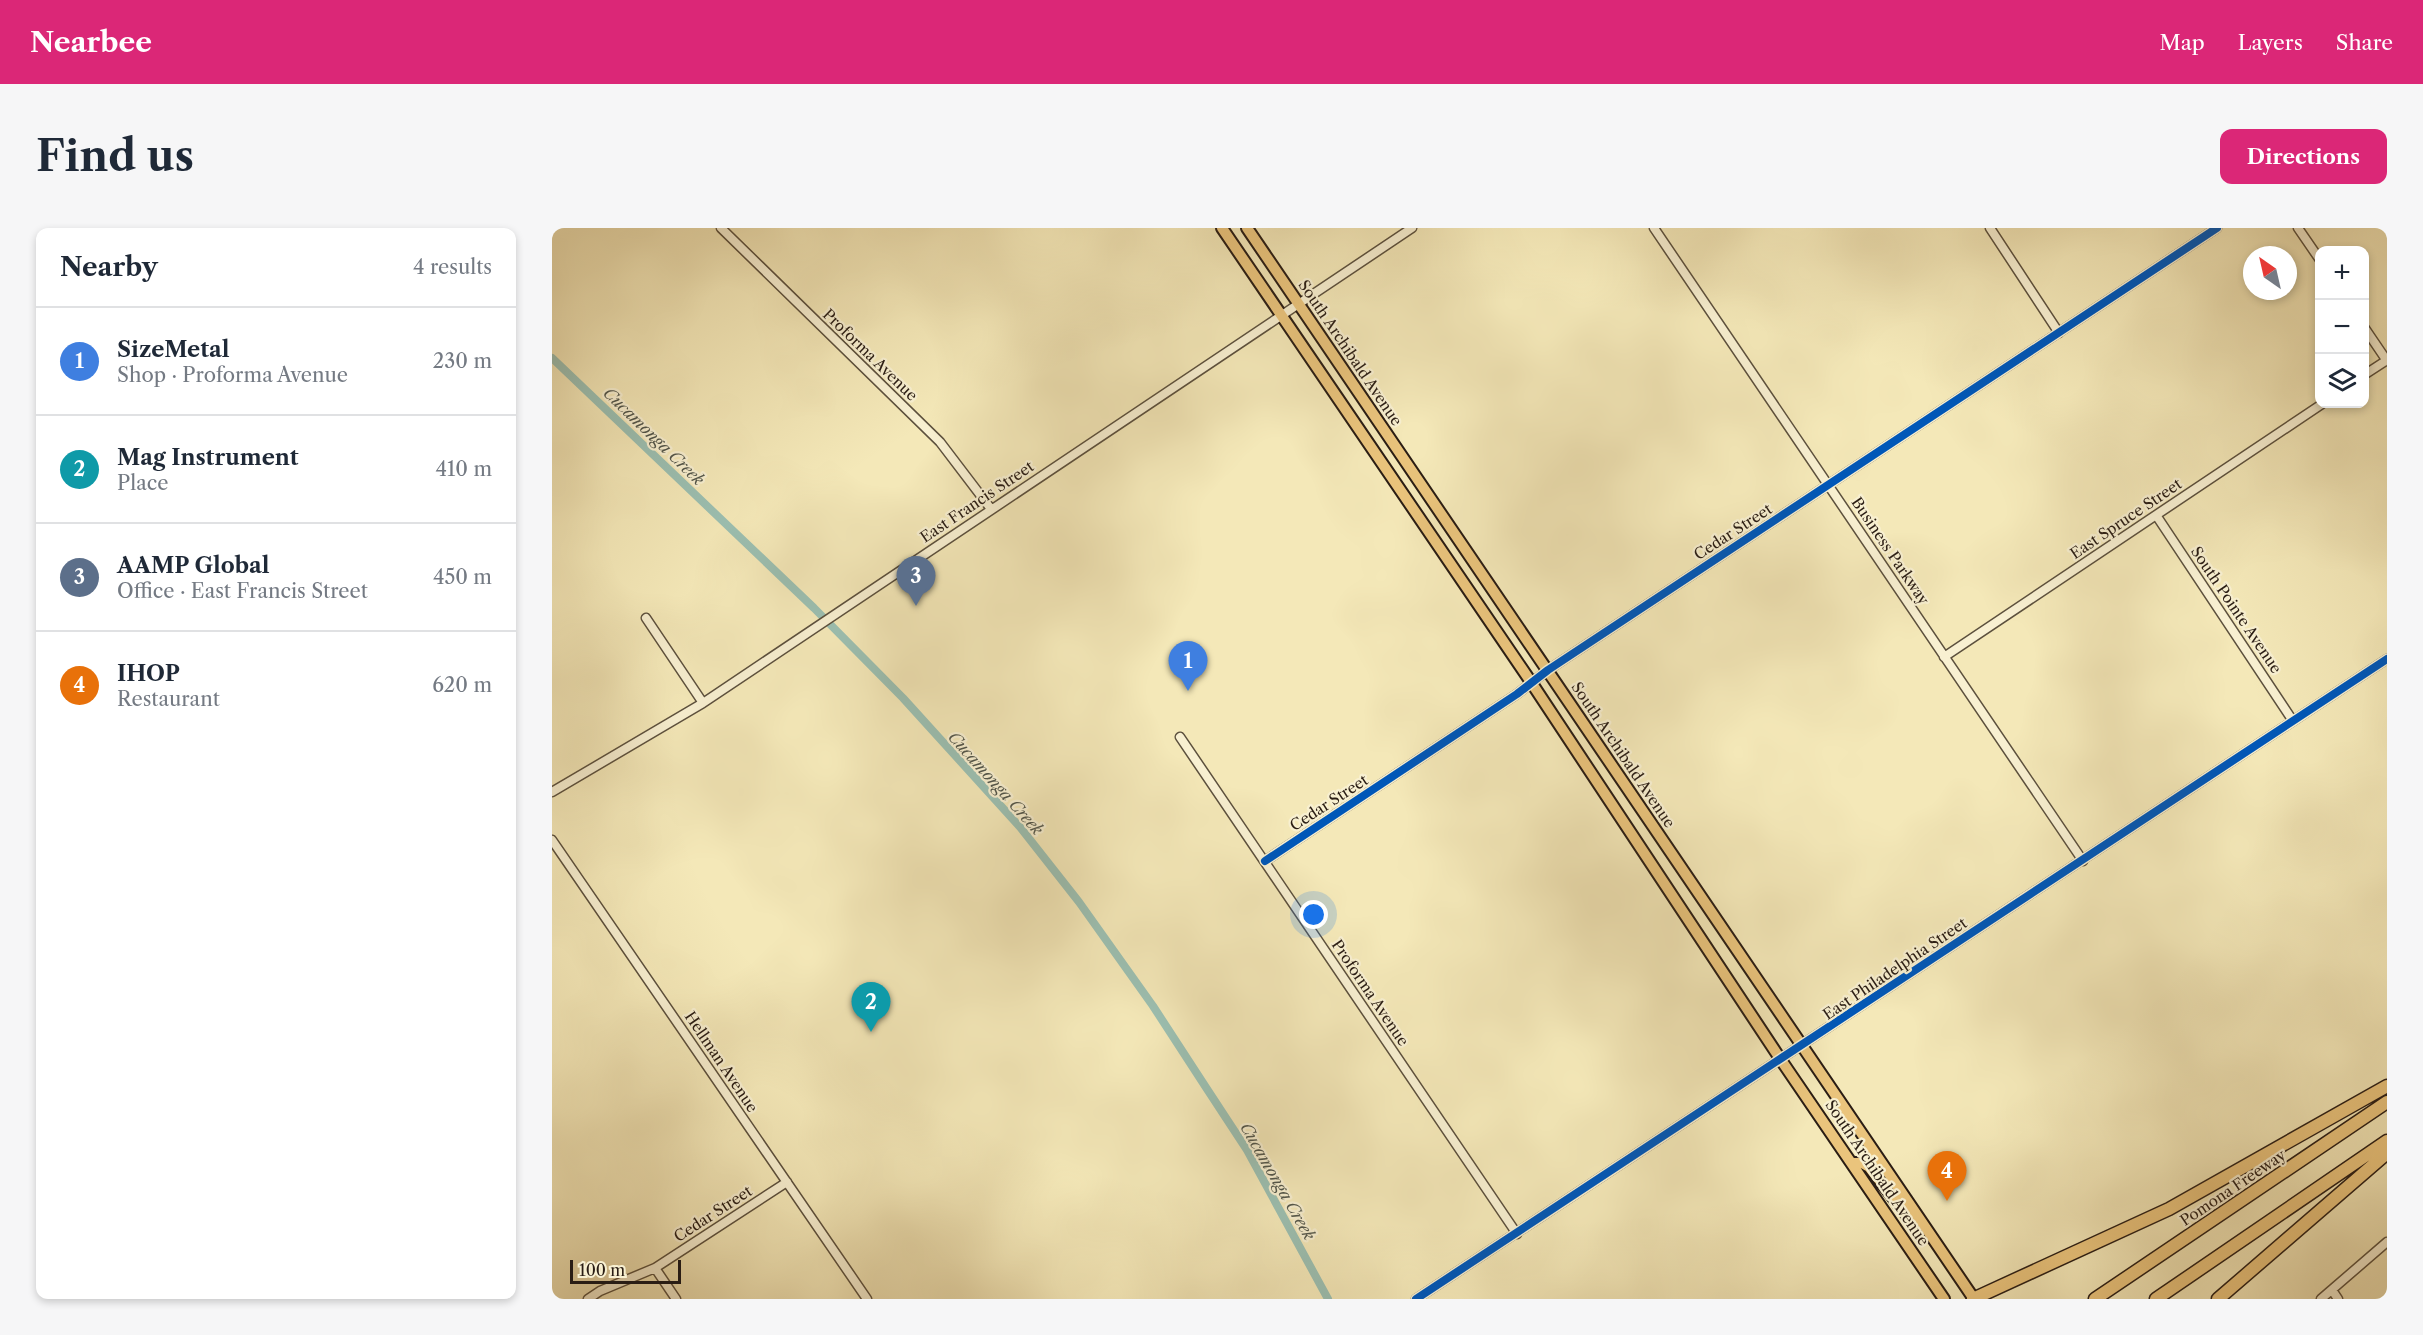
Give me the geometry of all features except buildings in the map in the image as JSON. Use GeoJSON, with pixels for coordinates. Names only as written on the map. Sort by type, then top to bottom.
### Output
{"type":"FeatureCollection","features":[{"type":"Feature","properties":{"kind":"highway"},"geometry":{"type":"LineString","coordinates":[[1973,1299],[2169,1209],[2387,1086]]}},
{"type":"Feature","properties":{"kind":"highway","name":"Pomona Freeway"},"geometry":{"type":"LineString","coordinates":[[2095,1299],[2387,1102]]}},
{"type":"Feature","properties":{"kind":"highway"},"geometry":{"type":"LineString","coordinates":[[2156,1299],[2387,1141]]}},
{"type":"Feature","properties":{"kind":"highway"},"geometry":{"type":"LineString","coordinates":[[2218,1299],[2387,1153]]}},
{"type":"Feature","properties":{"kind":"main road","name":"South Archibald Avenue"},"geometry":{"type":"LineString","coordinates":[[1222,228],[1531,682],[1781,1060],[1944,1299]]}},
{"type":"Feature","properties":{"kind":"main road","name":"South Archibald Avenue"},"geometry":{"type":"LineString","coordinates":[[1246,228],[1973,1299]]}},
{"type":"Feature","properties":{"kind":"main road"},"geometry":{"type":"LineString","coordinates":[[1852,1163],[1862,1163],[1869,1167],[1917,1228],[1940,1250]]}},
{"type":"Feature","properties":{"kind":"street","name":"Proforma Avenue"},"geometry":{"type":"LineString","coordinates":[[721,228],[940,442],[991,509]]}},
{"type":"Feature","properties":{"kind":"street","name":"East Francis Street"},"geometry":{"type":"LineString","coordinates":[[552,792],[703,703],[1412,228]]}},
{"type":"Feature","properties":{"kind":"street","name":"Business Parkway"},"geometry":{"type":"LineString","coordinates":[[1654,228],[2083,861]]}},
{"type":"Feature","properties":{"kind":"street"},"geometry":{"type":"LineString","coordinates":[[1990,228],[2060,333]]}},
{"type":"Feature","properties":{"kind":"street","name":"Cedar Street"},"geometry":{"type":"LineString","coordinates":[[1265,861],[1517,694],[1548,670],[2217,228]]}},
{"type":"Feature","properties":{"kind":"street"},"geometry":{"type":"LineString","coordinates":[[2298,228],[2315,254]]}},
{"type":"Feature","properties":{"kind":"street"},"geometry":{"type":"LineString","coordinates":[[2369,334],[2387,360],[2369,372]]}},
{"type":"Feature","properties":{"kind":"street","name":"East Spruce Street"},"geometry":{"type":"LineString","coordinates":[[1944,657],[2316,408]]}},
{"type":"Feature","properties":{"kind":"street","name":"South Pointe Avenue"},"geometry":{"type":"LineString","coordinates":[[2156,515],[2293,721]]}},
{"type":"Feature","properties":{"kind":"street"},"geometry":{"type":"LineString","coordinates":[[645,618],[703,703]]}},
{"type":"Feature","properties":{"kind":"street","name":"East Philadelphia Street"},"geometry":{"type":"LineString","coordinates":[[1416,1299],[2387,659]]}},
{"type":"Feature","properties":{"kind":"street","name":"Proforma Avenue"},"geometry":{"type":"LineString","coordinates":[[1180,738],[1517,1234]]}},
{"type":"Feature","properties":{"kind":"street","name":"Hellman Avenue"},"geometry":{"type":"LineString","coordinates":[[552,840],[867,1299]]}},
{"type":"Feature","properties":{"kind":"street","name":"Cedar Street"},"geometry":{"type":"LineString","coordinates":[[588,1299],[600,1291],[655,1269],[787,1182]]}},
{"type":"Feature","properties":{"kind":"street"},"geometry":{"type":"LineString","coordinates":[[2321,1299],[2387,1242]]}},
{"type":"Feature","properties":{"kind":"street"},"geometry":{"type":"LineString","coordinates":[[655,1269],[676,1299]]}},
{"type":"Feature","properties":{"kind":"street"},"geometry":{"type":"LineString","coordinates":[[2332,1290],[2338,1299]]}},
{"type":"Feature","properties":{"kind":"waterway","name":"Cucamonga Creek"},"geometry":{"type":"LineString","coordinates":[[552,358],[814,608],[903,698],[1020,827],[1079,902],[1153,1006],[1247,1150],[1328,1299]]}},
{"type":"Feature","properties":{"kind":"cycle path"},"geometry":{"type":"LineString","coordinates":[[1265,861],[1517,694],[1548,670],[2217,228]]}},
{"type":"Feature","properties":{"kind":"cycle path"},"geometry":{"type":"LineString","coordinates":[[1416,1299],[2387,659]]}},
{"type":"Feature","properties":{"kind":"place","name":"AAMP Global"},"geometry":{"type":"Point","coordinates":[916,606]}},
{"type":"Feature","properties":{"kind":"place","name":"SizeMetal"},"geometry":{"type":"Point","coordinates":[1188,691]}},
{"type":"Feature","properties":{"kind":"place","name":"Mag Instrument"},"geometry":{"type":"Point","coordinates":[871,1032]}},
{"type":"Feature","properties":{"kind":"place","name":"IHOP"},"geometry":{"type":"Point","coordinates":[1947,1201]}}]}
